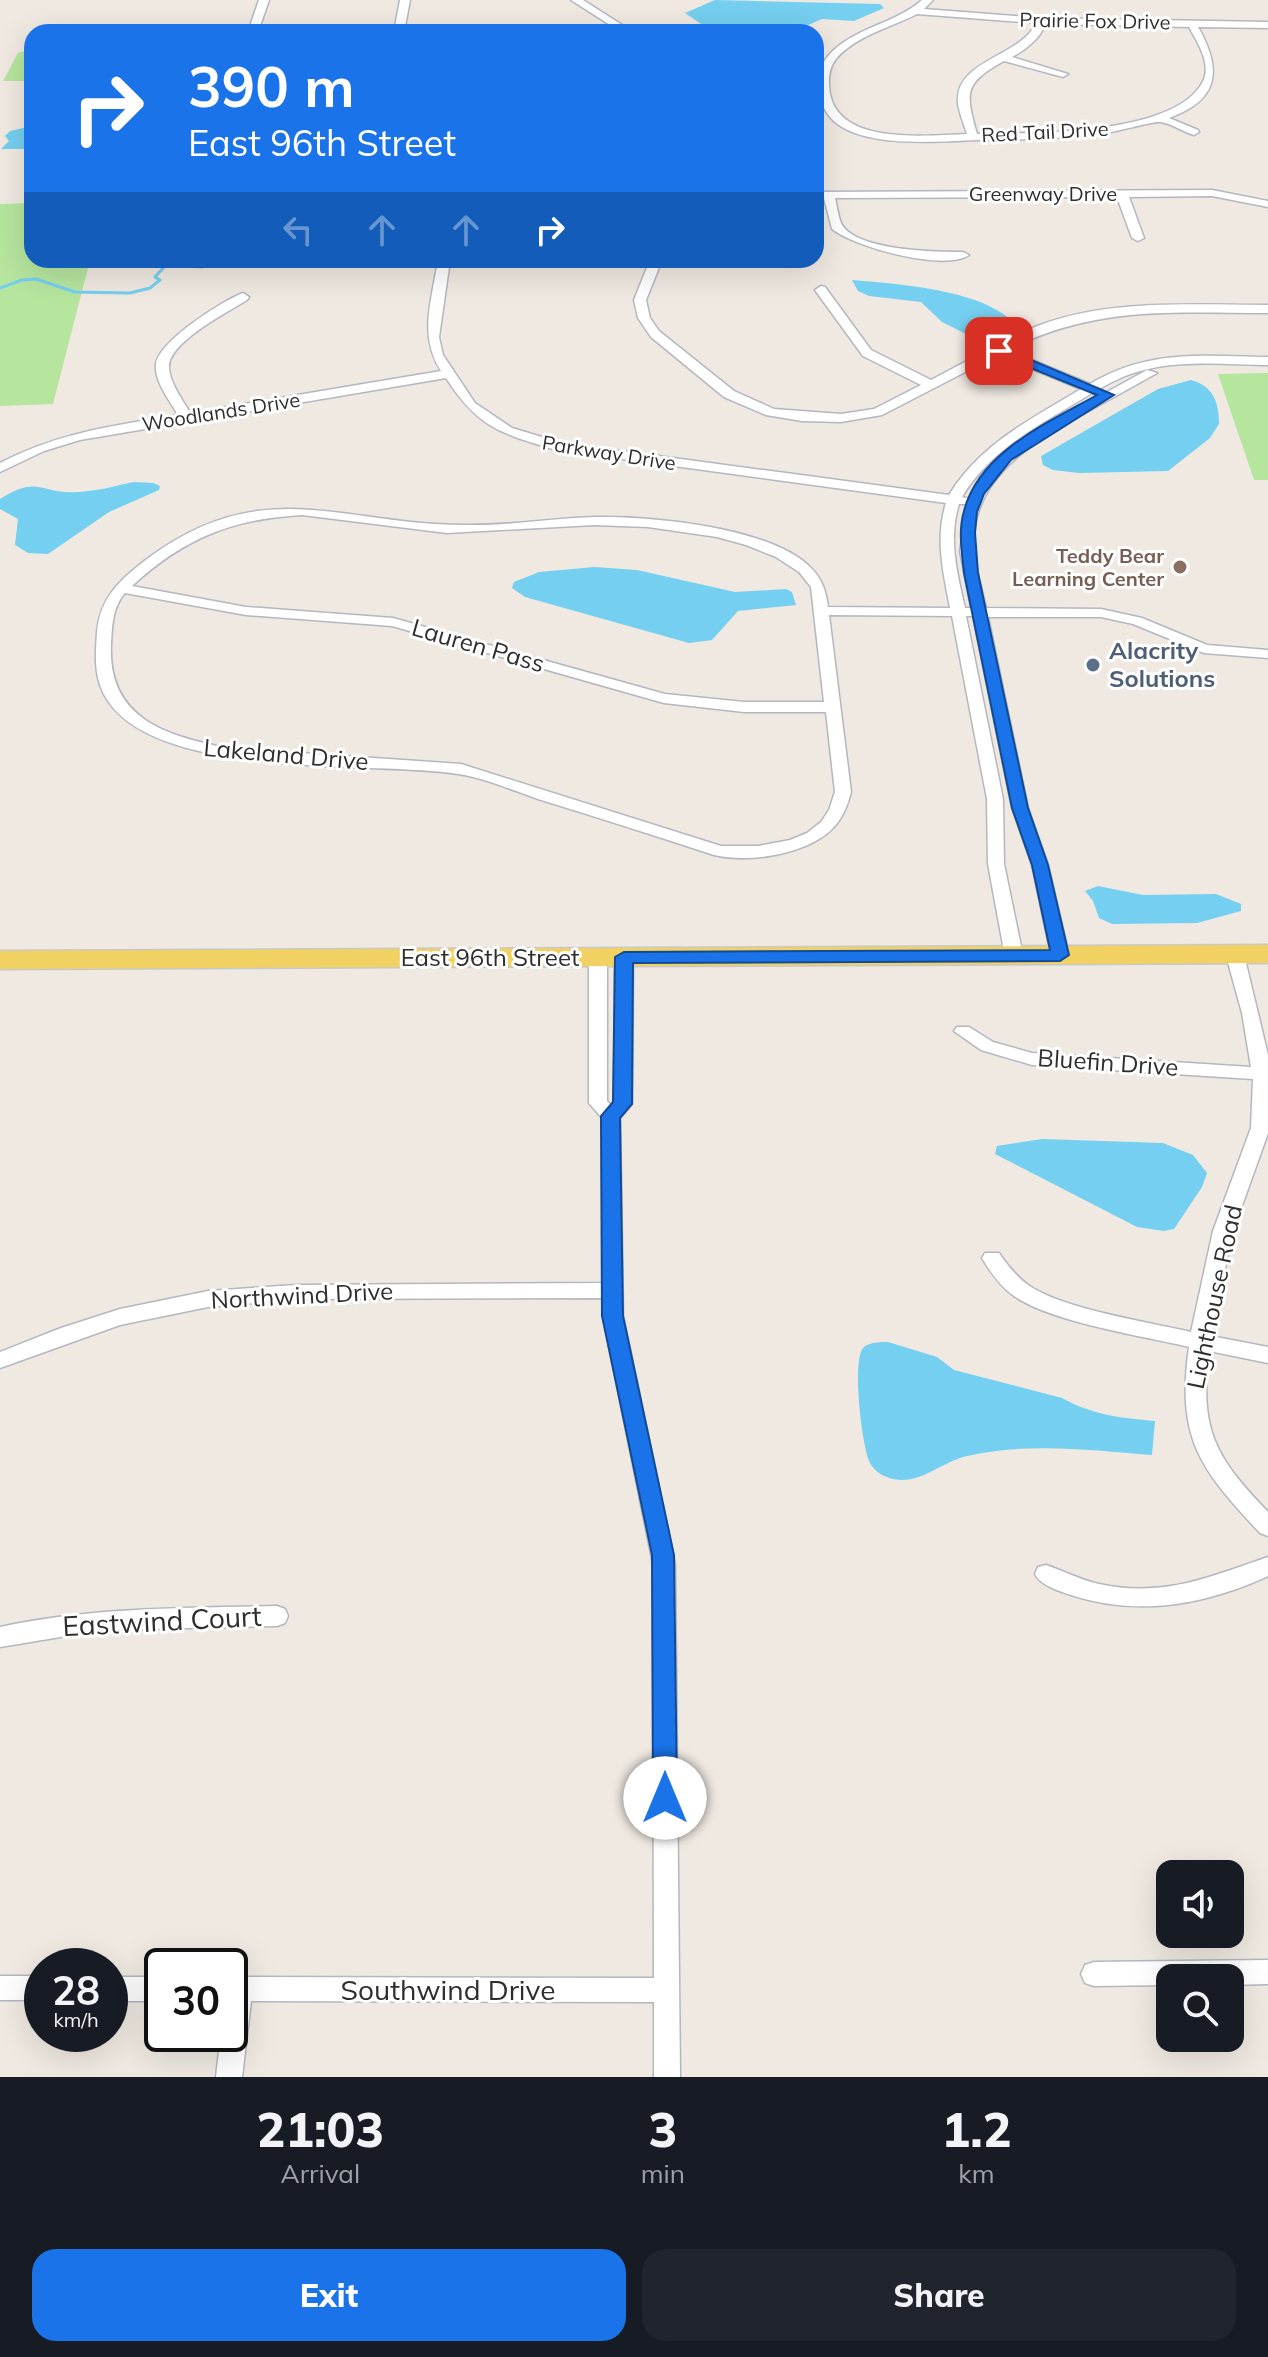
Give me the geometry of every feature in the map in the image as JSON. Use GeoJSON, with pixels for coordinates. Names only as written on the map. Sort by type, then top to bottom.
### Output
{"type":"FeatureCollection","features":[{"type":"Feature","properties":{"kind":"main road","name":"East 96th Street"},"geometry":{"type":"LineString","coordinates":[[0,960],[1268,954]]}},
{"type":"Feature","properties":{"kind":"street"},"geometry":{"type":"LineString","coordinates":[[256,24],[264,0]]}},
{"type":"Feature","properties":{"kind":"street"},"geometry":{"type":"LineString","coordinates":[[400,24],[405,0]]}},
{"type":"Feature","properties":{"kind":"street"},"geometry":{"type":"LineString","coordinates":[[579,0],[614,24]]}},
{"type":"Feature","properties":{"kind":"street"},"geometry":{"type":"LineString","coordinates":[[917,11],[928,0]]}},
{"type":"Feature","properties":{"kind":"street","name":"Prairie Fox Drive"},"geometry":{"type":"LineString","coordinates":[[917,11],[1042,21],[1268,22]]}},
{"type":"Feature","properties":{"kind":"street","name":"Red Tail Drive"},"geometry":{"type":"LineString","coordinates":[[917,11],[844,47],[834,56],[825,70],[830,112],[854,128],[901,137],[1085,134],[1123,127],[1158,117],[1197,95],[1209,78],[1209,60],[1191,22]]}},
{"type":"Feature","properties":{"kind":"street"},"geometry":{"type":"LineString","coordinates":[[973,137],[963,100],[964,91],[977,74],[1029,44],[1040,31],[1042,21]]}},
{"type":"Feature","properties":{"kind":"street"},"geometry":{"type":"LineString","coordinates":[[1004,58],[1063,74]]}},
{"type":"Feature","properties":{"kind":"street"},"geometry":{"type":"LineString","coordinates":[[1158,117],[1194,132]]}},
{"type":"Feature","properties":{"kind":"street"},"geometry":{"type":"LineString","coordinates":[[1122,194],[1138,238]]}},
{"type":"Feature","properties":{"kind":"street","name":"Greenway Drive"},"geometry":{"type":"LineString","coordinates":[[824,195],[1227,194],[1268,204]]}},
{"type":"Feature","properties":{"kind":"street"},"geometry":{"type":"LineString","coordinates":[[824,200],[836,227],[858,242],[931,255],[963,255]]}},
{"type":"Feature","properties":{"kind":"street","name":"Parkway Drive"},"geometry":{"type":"LineString","coordinates":[[443,268],[433,337],[437,355],[475,411],[500,427],[531,440],[769,477],[828,492],[972,507]]}},
{"type":"Feature","properties":{"kind":"street"},"geometry":{"type":"LineString","coordinates":[[653,268],[640,300],[648,326],[664,344],[741,401],[785,415],[841,418],[877,412],[1048,326],[1101,314],[1153,309],[1268,309]]}},
{"type":"Feature","properties":{"kind":"street"},"geometry":{"type":"LineString","coordinates":[[821,290],[867,353],[932,385]]}},
{"type":"Feature","properties":{"kind":"street"},"geometry":{"type":"LineString","coordinates":[[186,418],[163,371],[163,357],[174,344],[243,297]]}},
{"type":"Feature","properties":{"kind":"street"},"geometry":{"type":"LineString","coordinates":[[999,351],[1107,395]]}},
{"type":"Feature","properties":{"kind":"street"},"geometry":{"type":"LineString","coordinates":[[1014,956],[996,864],[995,799],[945,540],[951,504],[970,471],[1008,438],[1136,366],[1163,361],[1268,361]]}},
{"type":"Feature","properties":{"kind":"street"},"geometry":{"type":"LineString","coordinates":[[1060,955],[1040,865],[1020,808],[967,551],[972,507],[984,482],[1006,457],[1043,431],[1143,376],[1180,363]]}},
{"type":"Feature","properties":{"kind":"street","name":"Woodlands Drive"},"geometry":{"type":"LineString","coordinates":[[0,468],[62,440],[449,374]]}},
{"type":"Feature","properties":{"kind":"street","name":"Lakeland Drive"},"geometry":{"type":"LineString","coordinates":[[325,513],[447,529],[611,521],[675,527],[737,538],[784,553],[812,575],[818,587],[822,611],[843,792],[841,804],[832,820],[814,835],[785,847],[755,852],[720,851],[461,769],[227,753],[197,748],[165,736],[125,711],[112,695],[103,671],[105,625],[109,607],[121,588],[187,537],[221,522],[258,514],[325,513]]}},
{"type":"Feature","properties":{"kind":"street","name":"Lauren Pass"},"geometry":{"type":"LineString","coordinates":[[121,588],[238,610],[393,622],[664,698],[744,707],[833,707]]}},
{"type":"Feature","properties":{"kind":"street"},"geometry":{"type":"LineString","coordinates":[[822,611],[1118,615],[1204,649],[1268,654]]}},
{"type":"Feature","properties":{"kind":"street","name":"Lighthouse Road"},"geometry":{"type":"LineString","coordinates":[[1235,955],[1248,997],[1264,1073],[1260,1129],[1220,1246],[1193,1397],[1199,1434],[1224,1480],[1268,1527]]}},
{"type":"Feature","properties":{"kind":"street"},"geometry":{"type":"LineString","coordinates":[[611,957],[598,1103],[611,1116],[615,1330],[663,1555],[667,2077]]}},
{"type":"Feature","properties":{"kind":"street"},"geometry":{"type":"LineString","coordinates":[[611,957],[623,1104],[611,1116]]}},
{"type":"Feature","properties":{"kind":"street","name":"Bluefin Drive"},"geometry":{"type":"LineString","coordinates":[[963,1031],[987,1046],[1032,1059],[1264,1073]]}},
{"type":"Feature","properties":{"kind":"street"},"geometry":{"type":"LineString","coordinates":[[992,1258],[1016,1286],[1046,1303],[1201,1342],[1268,1355]]}},
{"type":"Feature","properties":{"kind":"street","name":"Northwind Drive"},"geometry":{"type":"LineString","coordinates":[[0,1360],[68,1333],[120,1317],[208,1299],[296,1292],[613,1290]]}},
{"type":"Feature","properties":{"kind":"street"},"geometry":{"type":"LineString","coordinates":[[1046,1574],[1090,1592],[1152,1598],[1208,1590],[1235,1582],[1268,1566]]}},
{"type":"Feature","properties":{"kind":"street","name":"Eastwind Court"},"geometry":{"type":"LineString","coordinates":[[0,1637],[54,1625],[105,1620],[277,1616]]}},
{"type":"Feature","properties":{"kind":"street"},"geometry":{"type":"LineString","coordinates":[[1094,1974],[1268,1972]]}},
{"type":"Feature","properties":{"kind":"street"},"geometry":{"type":"LineString","coordinates":[[0,1988],[24,1988]]}},
{"type":"Feature","properties":{"kind":"street","name":"Southwind Drive"},"geometry":{"type":"LineString","coordinates":[[248,1989],[667,1990]]}},
{"type":"Feature","properties":{"kind":"street"},"geometry":{"type":"LineString","coordinates":[[229,2077],[231,2052]]}},
{"type":"Feature","properties":{"kind":"green space"},"geometry":{"type":"Polygon","coordinates":[[[24,51],[24,81],[3,81],[18,53],[24,51]]]}},
{"type":"Feature","properties":{"kind":"green space"},"geometry":{"type":"Polygon","coordinates":[[[24,203],[24,268],[88,268],[53,404],[0,406],[0,204],[24,203]]]}},
{"type":"Feature","properties":{"kind":"green space"},"geometry":{"type":"Polygon","coordinates":[[[1268,373],[1268,480],[1254,480],[1218,374],[1268,373]]]}},
{"type":"Feature","properties":{"kind":"water"},"geometry":{"type":"Polygon","coordinates":[[[715,0],[880,4],[884,8],[854,21],[822,19],[810,24],[701,24],[685,13],[715,0]]]}},
{"type":"Feature","properties":{"kind":"water"},"geometry":{"type":"Polygon","coordinates":[[[24,128],[24,149],[1,149],[9,141],[5,136],[10,131],[24,128]]]}},
{"type":"Feature","properties":{"kind":"water"},"geometry":{"type":"Polygon","coordinates":[[[852,280],[913,286],[977,301],[1010,319],[1008,327],[987,337],[970,336],[942,322],[921,302],[869,296],[858,291],[852,280]]]}},
{"type":"Feature","properties":{"kind":"water"},"geometry":{"type":"Polygon","coordinates":[[[1191,380],[1210,391],[1218,409],[1219,424],[1210,438],[1168,471],[1079,473],[1053,470],[1043,465],[1041,456],[1158,389],[1191,380]]]}},
{"type":"Feature","properties":{"kind":"water"},"geometry":{"type":"Polygon","coordinates":[[[134,482],[160,486],[159,490],[109,512],[48,554],[28,553],[15,545],[18,519],[0,509],[0,499],[24,488],[78,492],[134,482]]]}},
{"type":"Feature","properties":{"kind":"water"},"geometry":{"type":"Polygon","coordinates":[[[595,567],[637,570],[735,592],[786,589],[792,592],[796,605],[738,611],[712,640],[689,643],[525,597],[512,588],[514,582],[539,572],[595,567]]]}},
{"type":"Feature","properties":{"kind":"water"},"geometry":{"type":"Polygon","coordinates":[[[1098,886],[1143,895],[1216,894],[1241,904],[1241,911],[1197,923],[1112,924],[1099,918],[1093,901],[1085,891],[1098,886]]]}},
{"type":"Feature","properties":{"kind":"water"},"geometry":{"type":"Polygon","coordinates":[[[1042,1139],[1163,1143],[1193,1155],[1207,1173],[1202,1187],[1174,1229],[1164,1231],[1137,1227],[995,1154],[997,1146],[1042,1139]]]}},
{"type":"Feature","properties":{"kind":"water"},"geometry":{"type":"Polygon","coordinates":[[[888,1342],[937,1357],[954,1370],[1062,1398],[1096,1412],[1155,1421],[1152,1455],[1060,1448],[1013,1449],[967,1456],[908,1480],[884,1476],[872,1466],[866,1452],[858,1367],[864,1347],[888,1342]]]}},
{"type":"Feature","properties":{"kind":"waterway"},"geometry":{"type":"LineString","coordinates":[[0,288],[22,280],[36,279],[75,292],[130,293],[150,288],[160,280],[155,277],[163,268]]}},
{"type":"Feature","properties":{"kind":"place","name":"Teddy Bear Learning Center"},"geometry":{"type":"Point","coordinates":[1180,567]}},
{"type":"Feature","properties":{"kind":"place","name":"Alacrity Solutions"},"geometry":{"type":"Point","coordinates":[1093,665]}},
{"type":"Feature","properties":{"kind":"route"},"geometry":{"type":"LineString","coordinates":[[665,1798],[663,1555],[613,1316],[611,1116],[623,1104],[624,957],[1060,955],[1040,865],[1020,808],[971,573],[968,533],[970,512],[977,493],[1006,457],[1043,431],[1107,395],[999,351]]}}]}
